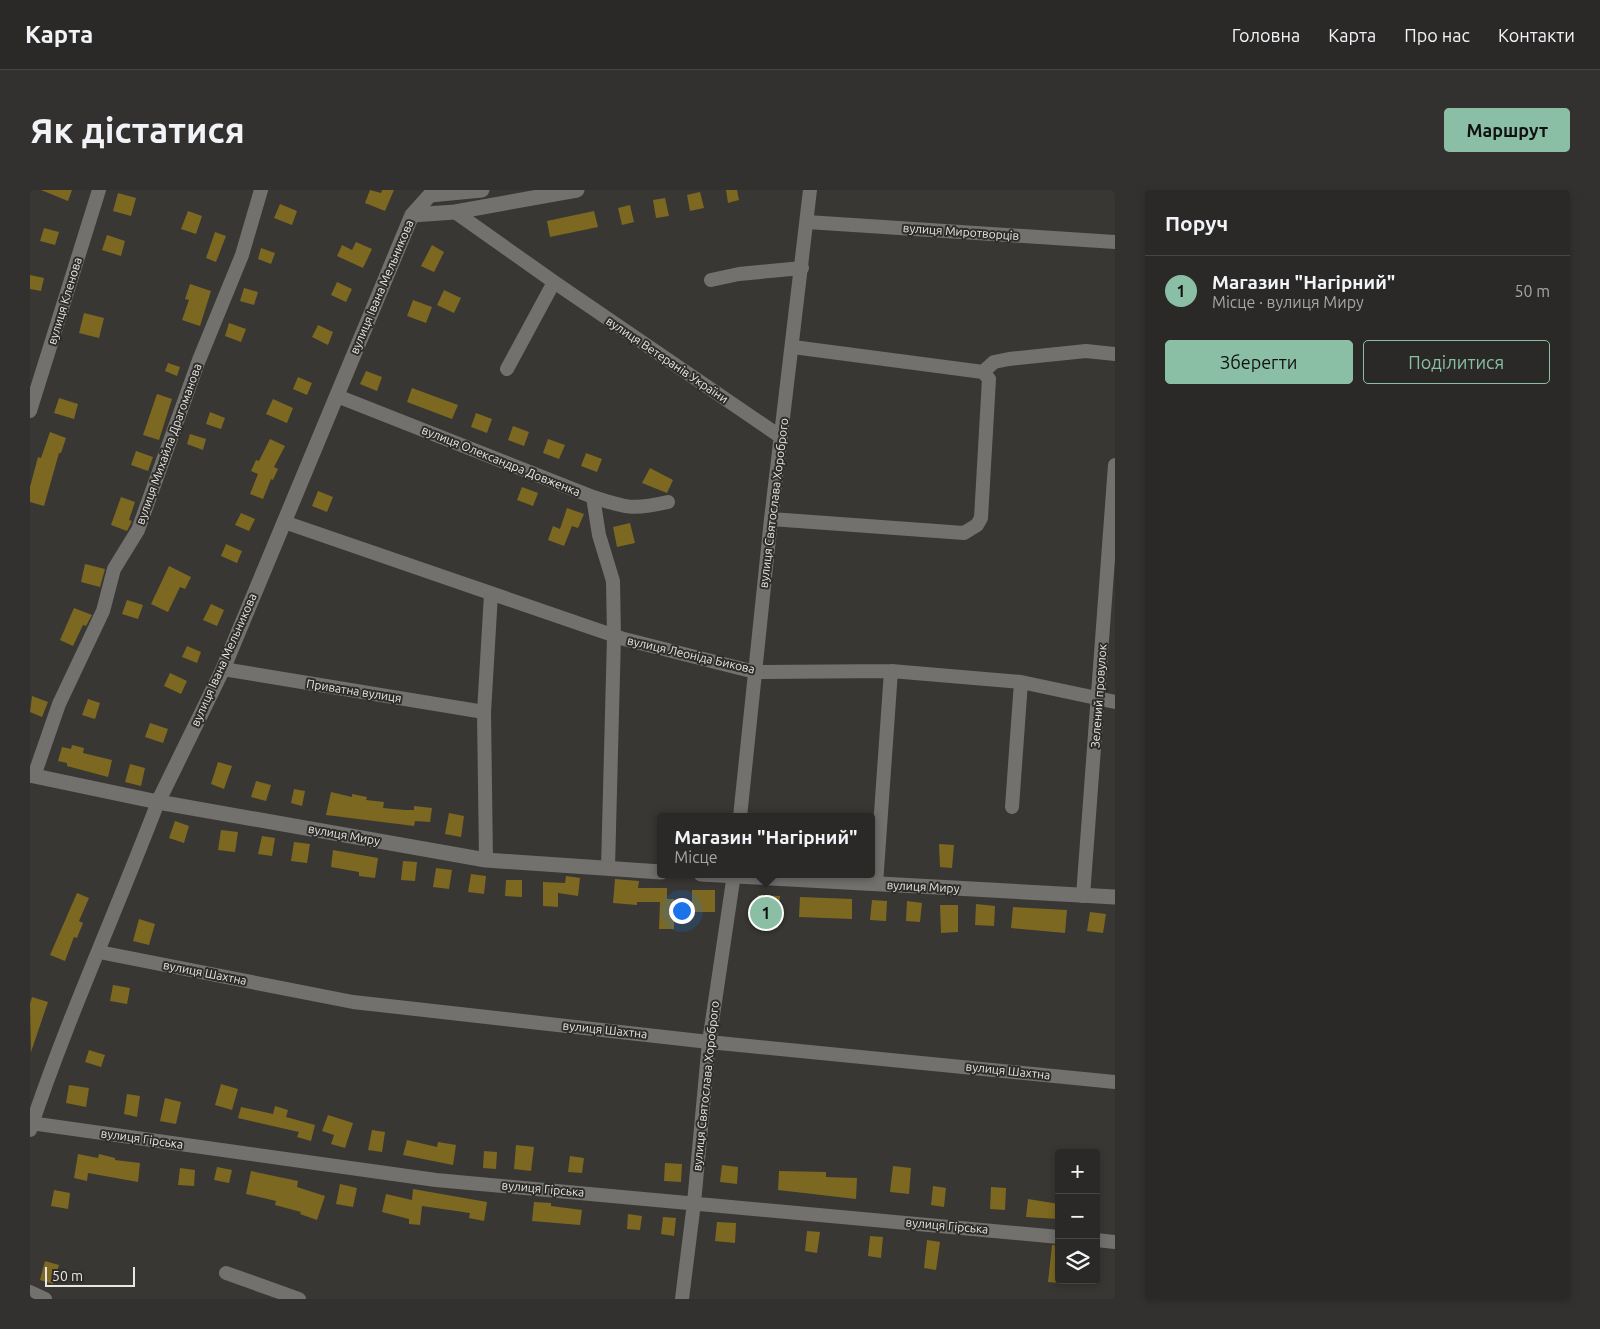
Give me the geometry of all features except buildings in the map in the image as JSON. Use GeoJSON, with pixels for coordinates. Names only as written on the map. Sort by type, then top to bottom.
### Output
{"type":"FeatureCollection","features":[{"type":"Feature","properties":{"kind":"street","name":"вулиця Кленова"},"geometry":{"type":"LineString","coordinates":[[30,411],[99,190]]}},
{"type":"Feature","properties":{"kind":"street","name":"вулиця Михайла Драгоманова"},"geometry":{"type":"LineString","coordinates":[[32,776],[59,704],[103,612],[114,569],[138,530],[200,360],[242,255],[261,190]]}},
{"type":"Feature","properties":{"kind":"street"},"geometry":{"type":"LineString","coordinates":[[426,193],[482,190]]}},
{"type":"Feature","properties":{"kind":"street"},"geometry":{"type":"LineString","coordinates":[[412,215],[454,212],[577,190]]}},
{"type":"Feature","properties":{"kind":"street","name":"вулиця Святослава Хороброго"},"geometry":{"type":"LineString","coordinates":[[740,813],[771,519],[793,348],[810,190]]}},
{"type":"Feature","properties":{"kind":"street"},"geometry":{"type":"LineString","coordinates":[[426,193],[454,212]]}},
{"type":"Feature","properties":{"kind":"street","name":"вулиця Івана Мельникова"},"geometry":{"type":"LineString","coordinates":[[31,1126],[56,1053],[99,952],[158,802],[223,669],[412,215],[426,193]]}},
{"type":"Feature","properties":{"kind":"street","name":"вулиця Ветеранів України"},"geometry":{"type":"LineString","coordinates":[[454,212],[781,437]]}},
{"type":"Feature","properties":{"kind":"street","name":"вулиця Миротворців"},"geometry":{"type":"LineString","coordinates":[[807,222],[1115,242]]}},
{"type":"Feature","properties":{"kind":"street"},"geometry":{"type":"LineString","coordinates":[[711,280],[739,274],[802,268]]}},
{"type":"Feature","properties":{"kind":"street"},"geometry":{"type":"LineString","coordinates":[[507,369],[554,282]]}},
{"type":"Feature","properties":{"kind":"street"},"geometry":{"type":"LineString","coordinates":[[771,519],[964,533],[977,525],[981,518],[988,379],[983,372],[793,348]]}},
{"type":"Feature","properties":{"kind":"street"},"geometry":{"type":"LineString","coordinates":[[983,372],[994,362],[1009,359],[1086,350],[1115,354]]}},
{"type":"Feature","properties":{"kind":"street","name":"вулиця Олександра Довженка"},"geometry":{"type":"LineString","coordinates":[[337,396],[593,497],[627,508],[645,508],[668,502]]}},
{"type":"Feature","properties":{"kind":"street","name":"Зелений провулок"},"geometry":{"type":"LineString","coordinates":[[1083,896],[1115,465]]}},
{"type":"Feature","properties":{"kind":"street"},"geometry":{"type":"LineString","coordinates":[[593,497],[599,535],[613,581],[614,636],[608,868]]}},
{"type":"Feature","properties":{"kind":"street","name":"вулиця Леоніда Бикова"},"geometry":{"type":"LineString","coordinates":[[284,522],[614,636],[754,672],[891,671],[1021,682],[1115,702]]}},
{"type":"Feature","properties":{"kind":"street"},"geometry":{"type":"LineString","coordinates":[[486,860],[484,712],[491,594]]}},
{"type":"Feature","properties":{"kind":"street","name":"Приватна вулиця"},"geometry":{"type":"LineString","coordinates":[[223,669],[484,712]]}},
{"type":"Feature","properties":{"kind":"street"},"geometry":{"type":"LineString","coordinates":[[876,884],[891,671]]}},
{"type":"Feature","properties":{"kind":"street"},"geometry":{"type":"LineString","coordinates":[[1012,808],[1021,682]]}},
{"type":"Feature","properties":{"kind":"street","name":"вулиця Миру"},"geometry":{"type":"LineString","coordinates":[[32,776],[158,802],[486,860],[657,872]]}},
{"type":"Feature","properties":{"kind":"street","name":"вулиця Святослава Хороброго"},"geometry":{"type":"LineString","coordinates":[[682,1299],[694,1203],[709,1042],[734,878]]}},
{"type":"Feature","properties":{"kind":"street","name":"вулиця Миру"},"geometry":{"type":"LineString","coordinates":[[781,878],[1115,898]]}},
{"type":"Feature","properties":{"kind":"street","name":"вулиця Шахтна"},"geometry":{"type":"LineString","coordinates":[[99,952],[353,1002],[709,1042],[1115,1082]]}},
{"type":"Feature","properties":{"kind":"street","name":"вулиця Гірська"},"geometry":{"type":"LineString","coordinates":[[31,1126],[436,1180],[1055,1237]]}},
{"type":"Feature","properties":{"kind":"street"},"geometry":{"type":"LineString","coordinates":[[1100,1240],[1115,1242]]}},
{"type":"Feature","properties":{"kind":"street"},"geometry":{"type":"LineString","coordinates":[[226,1273],[298,1299]]}},
{"type":"Feature","properties":{"kind":"street"},"geometry":{"type":"LineString","coordinates":[[30,1292],[45,1299]]}},
{"type":"Feature","properties":{"kind":"place","name":"Магазин \"Нагірний\""},"geometry":{"type":"Point","coordinates":[766,913]}}]}
